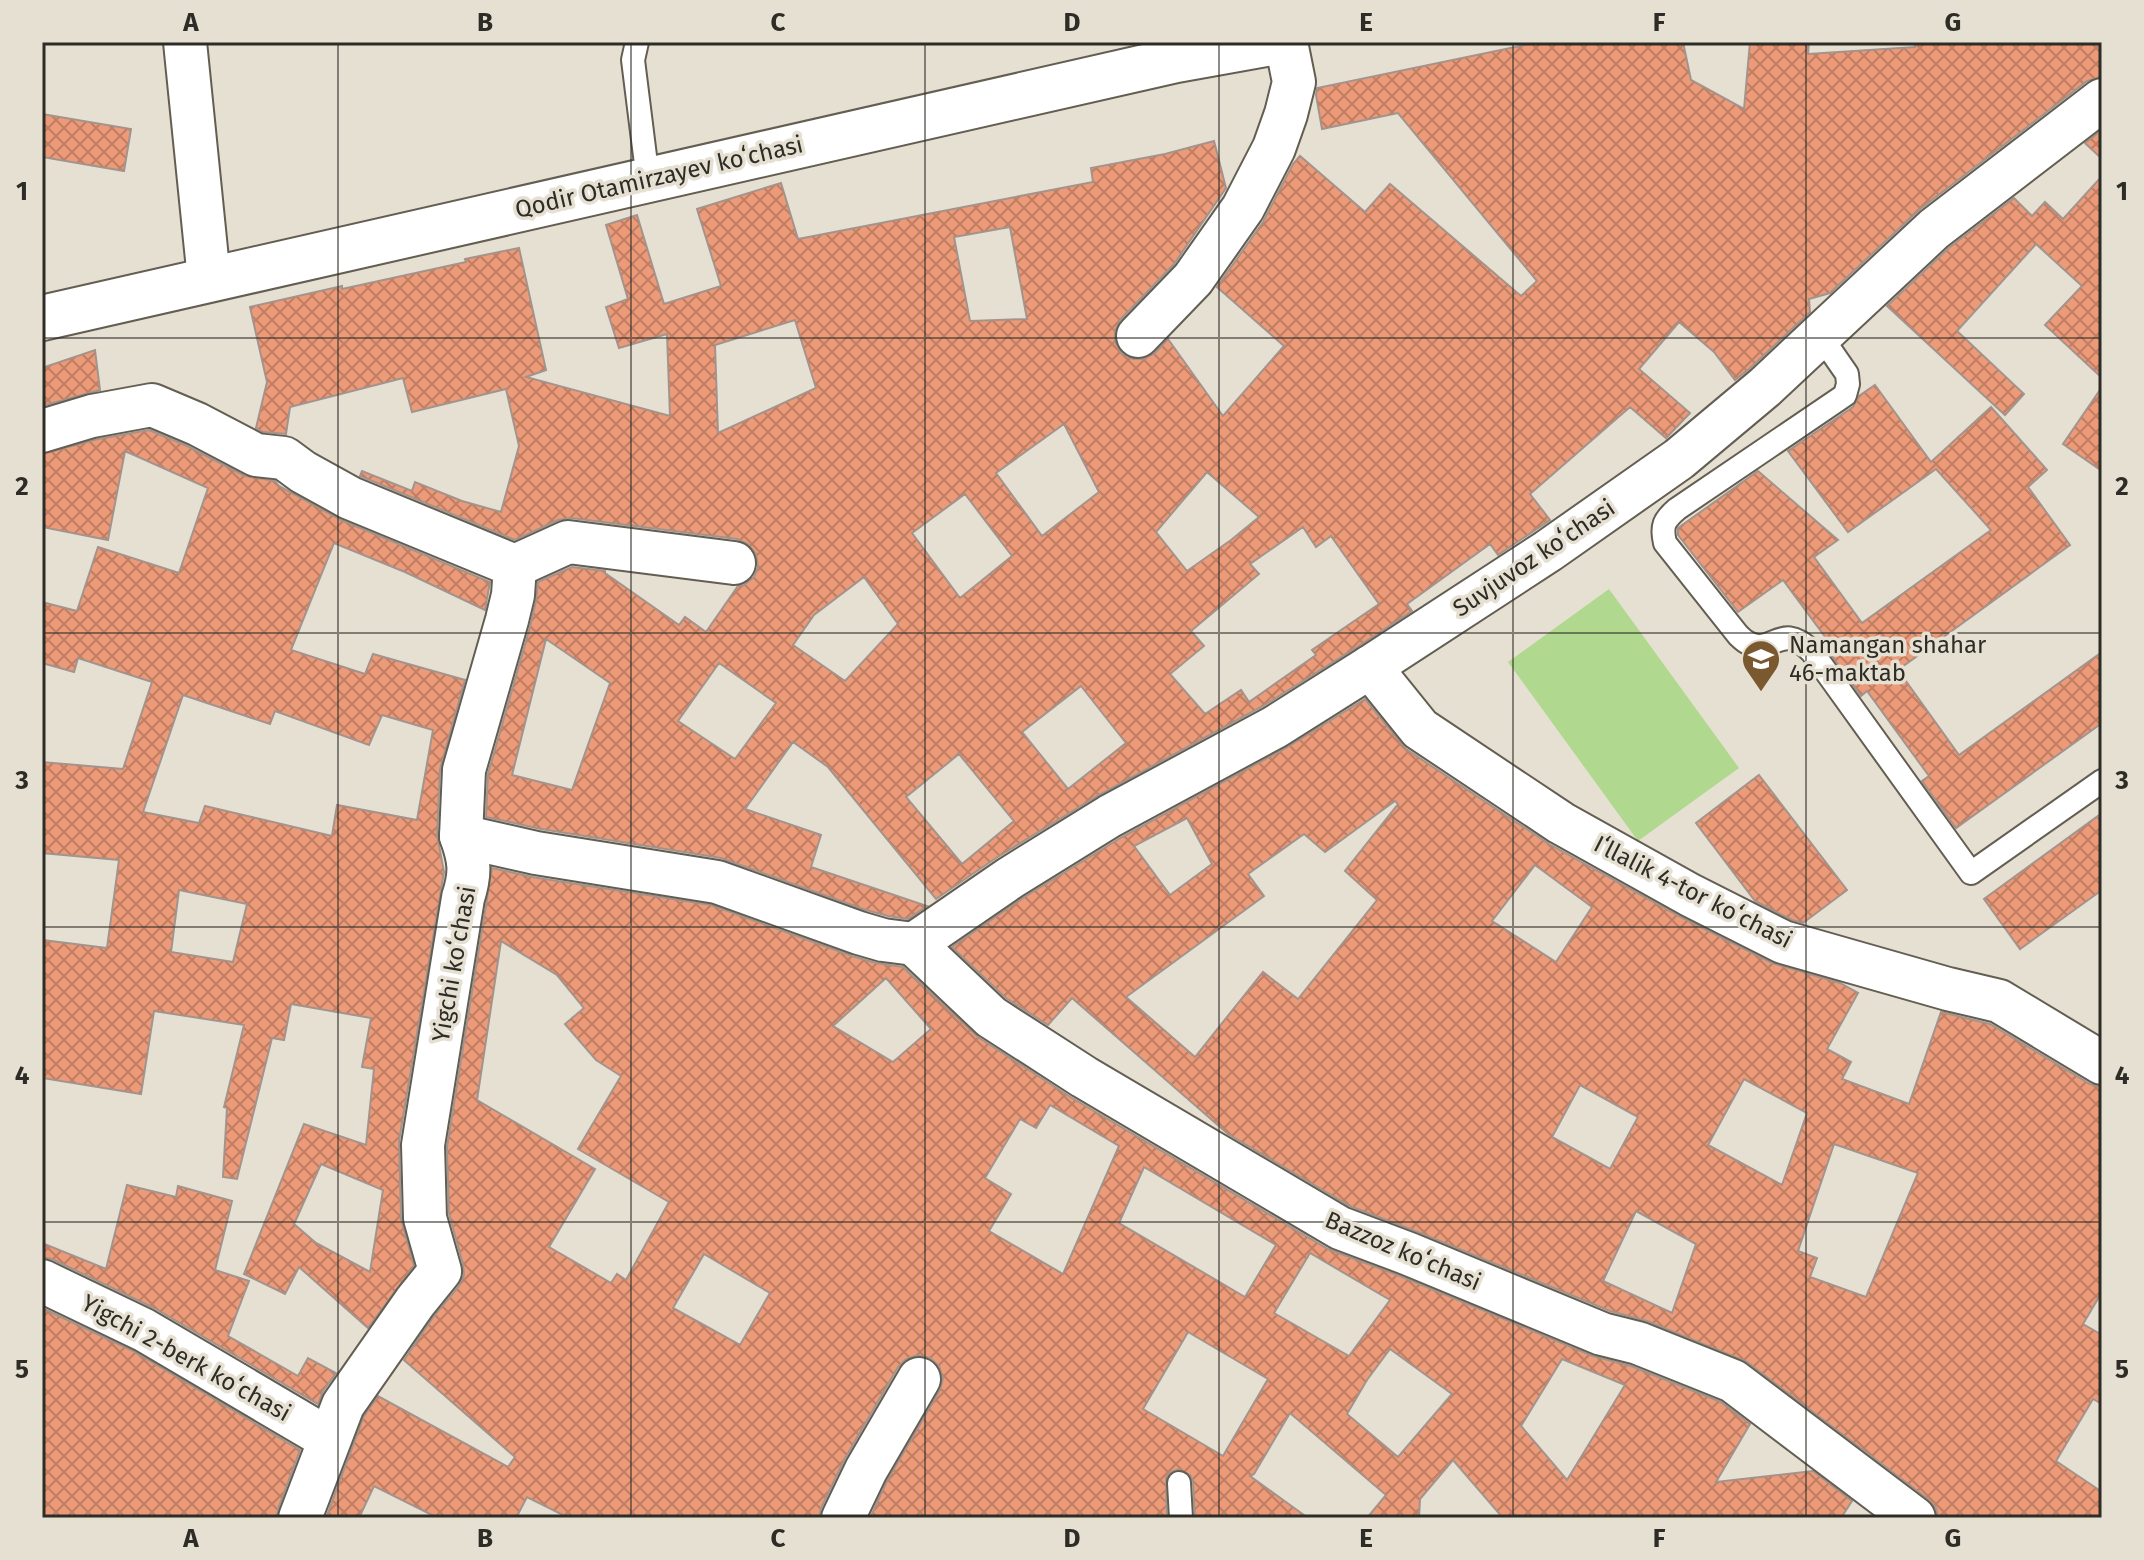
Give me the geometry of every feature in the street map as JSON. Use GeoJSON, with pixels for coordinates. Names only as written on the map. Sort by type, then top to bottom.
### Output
{"type":"FeatureCollection","features":[{"type":"Feature","properties":{"kind":"main road","name":"Qodir Otamirzayev koʻchasi"},"geometry":{"type":"LineString","coordinates":[[42,318],[648,180],[1176,51],[1277,42]]}},
{"type":"Feature","properties":{"kind":"street"},"geometry":{"type":"LineString","coordinates":[[185,42],[209,279]]}},
{"type":"Feature","properties":{"kind":"street"},"geometry":{"type":"LineString","coordinates":[[1138,336],[1193,279],[1243,208],[1274,148],[1294,82],[1286,42]]}},
{"type":"Feature","properties":{"kind":"street","name":"Suvjuvoz koʻchasi"},"geometry":{"type":"LineString","coordinates":[[914,944],[1010,878],[1110,816],[1275,727],[1370,667],[1548,551],[1679,459],[1765,387],[1934,229],[2102,100]]}},
{"type":"Feature","properties":{"kind":"street"},"geometry":{"type":"LineString","coordinates":[[42,431],[92,416],[152,405],[256,455],[284,458],[350,498],[515,566],[568,542],[734,563]]}},
{"type":"Feature","properties":{"kind":"street"},"geometry":{"type":"LineString","coordinates":[[515,566],[507,620],[464,770],[461,836],[536,853],[717,882],[859,933],[914,944]]}},
{"type":"Feature","properties":{"kind":"street","name":"Iʻllalik 4-tor koʻchasi"},"geometry":{"type":"LineString","coordinates":[[1370,667],[1420,729],[1561,823],[1690,895],[1783,942],[1999,1001],[2102,1063]]}},
{"type":"Feature","properties":{"kind":"street","name":"Yigchi koʻchasi"},"geometry":{"type":"LineString","coordinates":[[300,1518],[343,1405],[440,1271],[425,1218],[423,1145],[463,898],[470,875],[461,836]]}},
{"type":"Feature","properties":{"kind":"street","name":"Bazzoz koʻchasi"},"geometry":{"type":"LineString","coordinates":[[914,944],[991,1017],[1084,1077],[1340,1228],[1602,1334],[1638,1343],[1733,1381],[1894,1511]]}},
{"type":"Feature","properties":{"kind":"street","name":"Yigchi 2-berk koʻchasi"},"geometry":{"type":"LineString","coordinates":[[42,1281],[144,1330],[329,1439]]}},
{"type":"Feature","properties":{"kind":"street"},"geometry":{"type":"LineString","coordinates":[[843,1518],[866,1470],[919,1379]]}},
{"type":"Feature","properties":{"kind":"lane"},"geometry":{"type":"LineString","coordinates":[[637,42],[633,60],[648,180]]}},
{"type":"Feature","properties":{"kind":"lane"},"geometry":{"type":"LineString","coordinates":[[1820,335],[1847,374],[1845,395],[1677,509],[1665,519],[1662,529],[1665,543],[1738,635],[1748,643],[1759,646],[1788,637],[1801,641],[1812,652],[1971,873],[2102,781]]}},
{"type":"Feature","properties":{"kind":"lane"},"geometry":{"type":"LineString","coordinates":[[1179,1483],[1181,1518]]}},
{"type":"Feature","properties":{"kind":"green space"},"geometry":{"type":"Polygon","coordinates":[[[1609,589],[1739,768],[1638,841],[1508,662],[1609,589]]]}},
{"type":"Feature","properties":{"kind":"building"},"geometry":{"type":"Polygon","coordinates":[[[1539,42],[1683,42],[1691,80],[1744,109],[1750,42],[1809,42],[1808,54],[1915,47],[1914,42],[2102,42],[2102,77],[2087,81],[1919,210],[1830,293],[1809,299],[1810,312],[1735,380],[1714,352],[1679,322],[1639,369],[1690,413],[1666,438],[1630,407],[1530,494],[1550,520],[1498,555],[1490,544],[1407,604],[1412,611],[1357,647],[1263,706],[1097,796],[936,899],[828,767],[793,742],[745,809],[821,835],[811,867],[927,906],[908,919],[866,910],[721,858],[486,817],[488,774],[530,627],[538,582],[572,567],[605,571],[679,625],[685,617],[706,632],[738,586],[754,577],[758,567],[756,554],[748,544],[737,539],[571,518],[558,520],[515,540],[360,476],[362,471],[412,491],[415,482],[462,501],[501,512],[519,446],[506,389],[412,412],[403,378],[290,407],[286,434],[263,432],[256,428],[267,382],[250,307],[519,248],[546,370],[526,377],[670,416],[667,334],[619,348],[606,307],[628,299],[606,225],[637,215],[664,304],[721,286],[697,209],[781,183],[798,239],[1093,182],[1091,168],[1214,141],[1226,188],[1174,264],[1120,320],[1115,331],[1115,342],[1122,354],[1133,359],[1144,359],[1155,353],[1168,339],[1223,416],[1284,346],[1217,287],[1263,222],[1300,156],[1365,212],[1390,184],[1521,296],[1537,281],[1398,113],[1322,129],[1317,88],[1539,42]],[[1010,227],[954,237],[970,321],[1027,319],[1010,227]],[[795,320],[715,345],[718,433],[816,388],[795,320]],[[1064,424],[996,473],[1042,536],[1099,492],[1064,424]],[[1207,472],[1156,532],[1187,571],[1259,517],[1207,472]],[[965,494],[912,533],[960,598],[1012,556],[965,494]],[[1303,527],[1250,564],[1259,574],[1191,631],[1204,646],[1170,674],[1205,714],[1241,690],[1249,702],[1316,655],[1312,650],[1379,604],[1331,536],[1316,547],[1303,527]],[[864,577],[814,615],[793,645],[845,681],[898,624],[864,577]],[[546,639],[512,775],[572,790],[610,683],[546,639]],[[719,663],[678,721],[735,759],[776,703],[719,663]],[[1081,686],[1022,732],[1068,789],[1126,743],[1081,686]],[[959,754],[906,797],[962,864],[1014,821],[959,754]]]}},
{"type":"Feature","properties":{"kind":"building"},"geometry":{"type":"Polygon","coordinates":[[[42,114],[131,129],[124,171],[42,157],[42,114]]]}},
{"type":"Feature","properties":{"kind":"building"},"geometry":{"type":"Polygon","coordinates":[[[2102,130],[2102,159],[2085,143],[2102,130]]]}},
{"type":"Feature","properties":{"kind":"building"},"geometry":{"type":"Polygon","coordinates":[[[2102,176],[2102,378],[2045,325],[2082,286],[2036,244],[1957,331],[2024,394],[2005,415],[1887,306],[1950,247],[2014,198],[2032,216],[2045,202],[2063,219],[2102,176]]]}},
{"type":"Feature","properties":{"kind":"building"},"geometry":{"type":"Polygon","coordinates":[[[95,350],[100,390],[42,406],[42,368],[95,350]]]}},
{"type":"Feature","properties":{"kind":"building"},"geometry":{"type":"Polygon","coordinates":[[[1875,385],[1931,462],[1991,407],[2047,470],[2028,487],[2070,545],[1898,670],[1959,755],[2102,652],[2102,723],[1956,828],[1922,781],[1929,776],[1867,691],[1861,696],[1826,648],[1831,645],[1783,580],[1738,612],[1678,535],[1678,528],[1758,471],[1838,540],[1814,557],[1862,623],[1991,530],[1936,469],[1848,532],[1788,451],[1853,407],[1859,396],[1875,385]]]}},
{"type":"Feature","properties":{"kind":"building"},"geometry":{"type":"Polygon","coordinates":[[[2102,387],[2102,471],[2063,444],[2102,387]]]}},
{"type":"Feature","properties":{"kind":"building"},"geometry":{"type":"Polygon","coordinates":[[[149,430],[245,476],[275,481],[341,520],[490,582],[485,610],[334,543],[291,650],[365,674],[373,654],[465,680],[440,769],[437,835],[444,872],[399,1141],[401,1219],[414,1266],[368,1328],[299,1267],[285,1294],[244,1274],[304,1124],[366,1145],[374,1069],[362,1067],[371,1018],[291,1004],[284,1040],[272,1038],[237,1179],[223,1177],[227,1108],[224,1107],[244,1025],[154,1011],[141,1094],[42,1078],[42,940],[107,948],[119,860],[42,853],[42,762],[123,769],[152,682],[78,658],[74,672],[42,663],[42,602],[77,611],[98,547],[179,573],[208,488],[125,451],[108,540],[42,527],[42,454],[149,430]],[[183,695],[143,812],[199,823],[205,806],[332,836],[337,805],[417,820],[433,730],[382,715],[369,745],[275,711],[270,724],[183,695]],[[179,890],[171,952],[233,962],[247,904],[179,890]],[[321,1164],[294,1224],[316,1243],[370,1272],[383,1190],[321,1164]]]}},
{"type":"Feature","properties":{"kind":"building"},"geometry":{"type":"Polygon","coordinates":[[[1365,699],[1406,749],[1549,844],[1772,963],[1840,983],[1858,993],[1827,1049],[1851,1062],[1842,1079],[1909,1104],[1941,1012],[1990,1024],[2090,1084],[2102,1087],[2102,1292],[2083,1324],[2102,1335],[2102,1404],[2093,1399],[2056,1461],[2102,1492],[2102,1518],[1938,1518],[1936,1508],[1928,1499],[1747,1362],[1647,1321],[1610,1311],[1350,1206],[1228,1134],[1072,998],[1048,1025],[1006,998],[952,947],[1023,898],[1122,837],[1286,748],[1365,699]],[[1395,801],[1325,852],[1304,834],[1248,874],[1264,896],[1126,997],[1195,1057],[1263,972],[1298,999],[1377,900],[1345,871],[1398,804],[1395,801]],[[1187,818],[1134,846],[1170,895],[1212,864],[1187,818]],[[1535,865],[1492,921],[1556,962],[1592,907],[1535,865]],[[1744,1079],[1708,1145],[1782,1185],[1807,1113],[1744,1079]],[[1580,1085],[1552,1137],[1610,1169],[1638,1117],[1580,1085]],[[1834,1144],[1798,1251],[1817,1258],[1810,1277],[1866,1297],[1918,1173],[1834,1144]],[[1636,1211],[1603,1281],[1672,1313],[1696,1244],[1636,1211]]]}},
{"type":"Feature","properties":{"kind":"building"},"geometry":{"type":"Polygon","coordinates":[[[1759,775],[1847,890],[1803,923],[1755,901],[1696,823],[1759,775]]]}},
{"type":"Feature","properties":{"kind":"building"},"geometry":{"type":"Polygon","coordinates":[[[2102,813],[2102,890],[2020,949],[1984,899],[2102,813]]]}},
{"type":"Feature","properties":{"kind":"building"},"geometry":{"type":"Polygon","coordinates":[[[492,868],[711,905],[852,956],[903,967],[978,1037],[1072,1098],[1328,1249],[1593,1356],[1631,1366],[1721,1402],[1750,1424],[1716,1482],[1813,1471],[1852,1501],[1841,1518],[1503,1518],[1453,1460],[1420,1499],[1419,1518],[1367,1518],[1386,1495],[1290,1413],[1250,1476],[1308,1518],[1195,1518],[1193,1481],[1190,1475],[1179,1469],[1166,1477],[1167,1518],[870,1518],[887,1481],[940,1390],[943,1378],[939,1366],[930,1358],[918,1355],[906,1359],[898,1367],[844,1460],[819,1518],[569,1518],[527,1497],[516,1518],[438,1518],[374,1486],[359,1518],[326,1518],[364,1416],[378,1396],[508,1467],[515,1457],[404,1360],[464,1275],[449,1214],[447,1147],[492,868]],[[501,941],[477,1100],[595,1169],[549,1247],[611,1283],[617,1274],[626,1280],[669,1202],[578,1149],[621,1076],[596,1060],[565,1024],[584,1008],[557,975],[501,941]],[[886,978],[833,1026],[893,1062],[931,1029],[886,978]],[[1050,1105],[1036,1128],[1020,1119],[985,1178],[1011,1194],[989,1231],[1063,1274],[1119,1146],[1050,1105]],[[1144,1167],[1119,1223],[1245,1297],[1276,1245],[1144,1167]],[[1310,1253],[1274,1313],[1349,1356],[1390,1300],[1310,1253]],[[704,1254],[673,1308],[740,1345],[770,1293],[704,1254]],[[1188,1332],[1143,1409],[1223,1456],[1268,1379],[1188,1332]],[[1390,1349],[1347,1414],[1398,1457],[1452,1394],[1390,1349]],[[1562,1359],[1521,1426],[1567,1480],[1625,1385],[1562,1359]]]}},
{"type":"Feature","properties":{"kind":"building"},"geometry":{"type":"Polygon","coordinates":[[[127,1185],[176,1197],[178,1186],[232,1201],[215,1270],[249,1281],[228,1336],[298,1376],[308,1358],[336,1373],[318,1404],[154,1308],[42,1257],[42,1243],[106,1269],[127,1185]]]}},
{"type":"Feature","properties":{"kind":"building"},"geometry":{"type":"Polygon","coordinates":[[[42,1308],[133,1351],[300,1450],[277,1518],[42,1518],[42,1308]]]}},
{"type":"Feature","properties":{"kind":"place","name":"Namangan shahar 46-maktab"},"geometry":{"type":"Point","coordinates":[1761,693]}}]}
